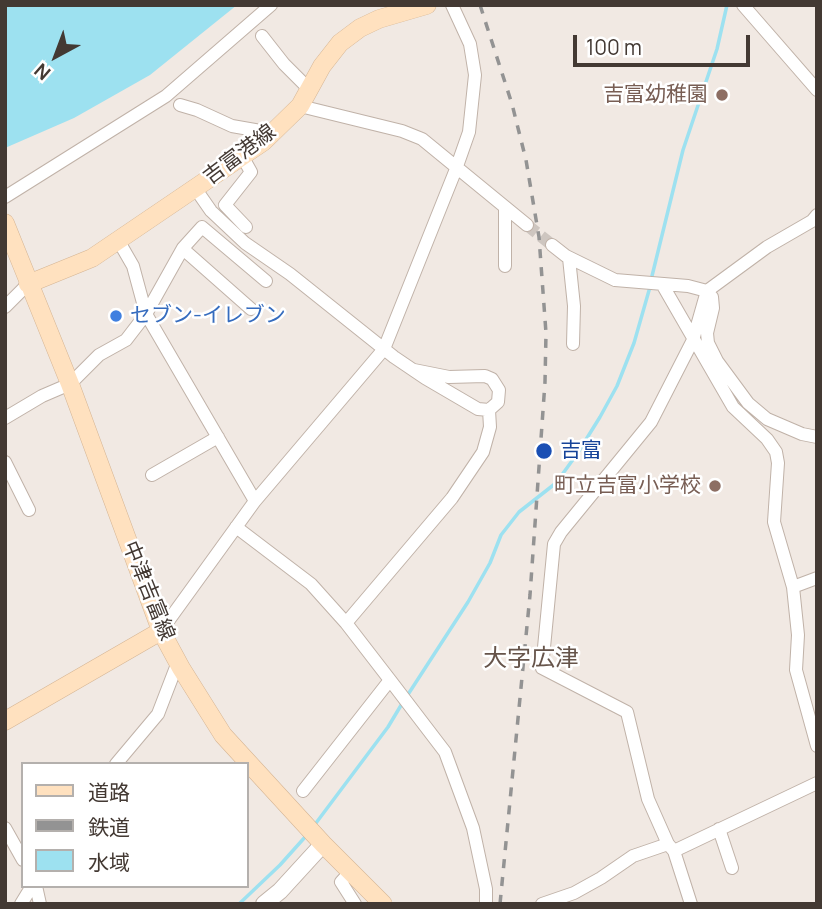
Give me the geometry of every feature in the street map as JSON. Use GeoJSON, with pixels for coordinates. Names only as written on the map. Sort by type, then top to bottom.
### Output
{"type":"FeatureCollection","features":[{"type":"Feature","properties":{"kind":"main road","name":"吉富港線"},"geometry":{"type":"LineString","coordinates":[[28,284],[92,258],[272,133],[300,106],[322,66],[340,43],[360,28],[379,19],[427,5]]}},
{"type":"Feature","properties":{"kind":"main road","name":"中津吉富線"},"geometry":{"type":"LineString","coordinates":[[5,223],[70,384],[161,631],[223,735],[248,762]]}},
{"type":"Feature","properties":{"kind":"main road"},"geometry":{"type":"LineString","coordinates":[[5,721],[161,631]]}},
{"type":"Feature","properties":{"kind":"main road","name":"中津吉富線"},"geometry":{"type":"LineString","coordinates":[[248,762],[383,904]]}},
{"type":"Feature","properties":{"kind":"street"},"geometry":{"type":"LineString","coordinates":[[5,197],[166,96],[271,5]]}},
{"type":"Feature","properties":{"kind":"street"},"geometry":{"type":"LineString","coordinates":[[161,631],[255,501],[384,349],[469,132],[475,75],[470,44],[452,5]]}},
{"type":"Feature","properties":{"kind":"street"},"geometry":{"type":"LineString","coordinates":[[743,5],[817,90]]}},
{"type":"Feature","properties":{"kind":"street"},"geometry":{"type":"LineString","coordinates":[[262,36],[284,64],[309,89]]}},
{"type":"Feature","properties":{"kind":"street"},"geometry":{"type":"LineString","coordinates":[[180,106],[197,110],[232,126],[272,133]]}},
{"type":"Feature","properties":{"kind":"street"},"geometry":{"type":"LineString","coordinates":[[300,106],[402,131],[422,139],[527,225]]}},
{"type":"Feature","properties":{"kind":"street"},"geometry":{"type":"LineString","coordinates":[[242,156],[251,172],[225,205],[246,227]]}},
{"type":"Feature","properties":{"kind":"street"},"geometry":{"type":"LineString","coordinates":[[194,188],[211,211],[245,243],[290,274],[384,349],[414,370],[470,405],[484,411],[498,402],[500,396],[492,379],[479,375],[449,377],[414,370]]}},
{"type":"Feature","properties":{"kind":"street"},"geometry":{"type":"LineString","coordinates":[[505,208],[505,266]]}},
{"type":"Feature","properties":{"kind":"street"},"geometry":{"type":"LineString","coordinates":[[691,904],[671,848],[648,799],[627,712],[542,668],[554,544],[651,422],[693,340],[707,291],[817,215]]}},
{"type":"Feature","properties":{"kind":"street"},"geometry":{"type":"LineString","coordinates":[[5,418],[42,396],[70,384],[100,355],[126,340],[146,314],[183,249],[202,227],[266,281]]}},
{"type":"Feature","properties":{"kind":"street"},"geometry":{"type":"LineString","coordinates":[[118,240],[133,266],[146,314],[255,501]]}},
{"type":"Feature","properties":{"kind":"street"},"geometry":{"type":"LineString","coordinates":[[551,245],[569,258],[615,280],[688,286],[707,291],[712,297],[713,308],[707,333],[708,343],[717,361],[748,403],[767,419],[802,434],[817,437]]}},
{"type":"Feature","properties":{"kind":"street"},"geometry":{"type":"LineString","coordinates":[[183,249],[251,309]]}},
{"type":"Feature","properties":{"kind":"street"},"geometry":{"type":"LineString","coordinates":[[569,258],[573,344]]}},
{"type":"Feature","properties":{"kind":"street"},"geometry":{"type":"LineString","coordinates":[[5,307],[28,284]]}},
{"type":"Feature","properties":{"kind":"street"},"geometry":{"type":"LineString","coordinates":[[662,284],[733,407],[767,439],[776,452],[778,463],[774,523],[793,587],[797,635],[796,670],[817,746]]}},
{"type":"Feature","properties":{"kind":"street"},"geometry":{"type":"LineString","coordinates":[[346,622],[452,498],[483,452],[490,427],[489,410]]}},
{"type":"Feature","properties":{"kind":"street"},"geometry":{"type":"LineString","coordinates":[[152,475],[218,437]]}},
{"type":"Feature","properties":{"kind":"street"},"geometry":{"type":"LineString","coordinates":[[5,462],[29,510]]}},
{"type":"Feature","properties":{"kind":"street"},"geometry":{"type":"LineString","coordinates":[[236,527],[311,584],[346,622],[445,752],[474,828],[486,889],[486,904]]}},
{"type":"Feature","properties":{"kind":"street"},"geometry":{"type":"LineString","coordinates":[[793,587],[817,578]]}},
{"type":"Feature","properties":{"kind":"street"},"geometry":{"type":"LineString","coordinates":[[118,762],[158,713],[178,662]]}},
{"type":"Feature","properties":{"kind":"street"},"geometry":{"type":"LineString","coordinates":[[303,791],[390,680]]}},
{"type":"Feature","properties":{"kind":"street"},"geometry":{"type":"LineString","coordinates":[[542,904],[574,893],[633,856],[671,848],[719,830],[817,782]]}},
{"type":"Feature","properties":{"kind":"street"},"geometry":{"type":"LineString","coordinates":[[5,828],[21,856]]}},
{"type":"Feature","properties":{"kind":"street"},"geometry":{"type":"LineString","coordinates":[[719,830],[732,868]]}},
{"type":"Feature","properties":{"kind":"street"},"geometry":{"type":"LineString","coordinates":[[264,904],[280,891],[323,844]]}},
{"type":"Feature","properties":{"kind":"street"},"geometry":{"type":"LineString","coordinates":[[351,871],[341,882],[355,904]]}},
{"type":"Feature","properties":{"kind":"street"},"geometry":{"type":"LineString","coordinates":[[22,904],[33,888]]}},
{"type":"Feature","properties":{"kind":"water"},"geometry":{"type":"Polygon","coordinates":[[[5,5],[237,5],[150,75],[74,118],[5,148],[5,5]]]}},
{"type":"Feature","properties":{"kind":"waterway"},"geometry":{"type":"LineString","coordinates":[[651,280],[683,150],[717,49],[727,5]]}},
{"type":"Feature","properties":{"kind":"waterway"},"geometry":{"type":"LineString","coordinates":[[407,696],[468,602],[490,563],[501,535],[519,512],[556,483],[600,417],[617,386],[634,343],[650,287]]}},
{"type":"Feature","properties":{"kind":"waterway"},"geometry":{"type":"LineString","coordinates":[[313,827],[388,727],[403,702]]}},
{"type":"Feature","properties":{"kind":"waterway"},"geometry":{"type":"LineString","coordinates":[[239,904],[306,836]]}},
{"type":"Feature","properties":{"kind":"tunnel"},"geometry":{"type":"LineString","coordinates":[[527,225],[552,245]]}},
{"type":"Feature","properties":{"kind":"railway"},"geometry":{"type":"LineString","coordinates":[[480,5],[512,104],[526,160],[539,237],[546,333],[530,595],[500,904]]}},
{"type":"Feature","properties":{"kind":"place","name":"吉富幼稚園"},"geometry":{"type":"Point","coordinates":[722,95]}},
{"type":"Feature","properties":{"kind":"place","name":"セブン-イレブン"},"geometry":{"type":"Point","coordinates":[116,316]}},
{"type":"Feature","properties":{"kind":"place","name":"吉富"},"geometry":{"type":"Point","coordinates":[544,451]}},
{"type":"Feature","properties":{"kind":"place","name":"町立吉富小学校"},"geometry":{"type":"Point","coordinates":[715,486]}},
{"type":"Feature","properties":{"kind":"district","name":"大字広津"},"geometry":{"type":"Point","coordinates":[531,659]}}]}
